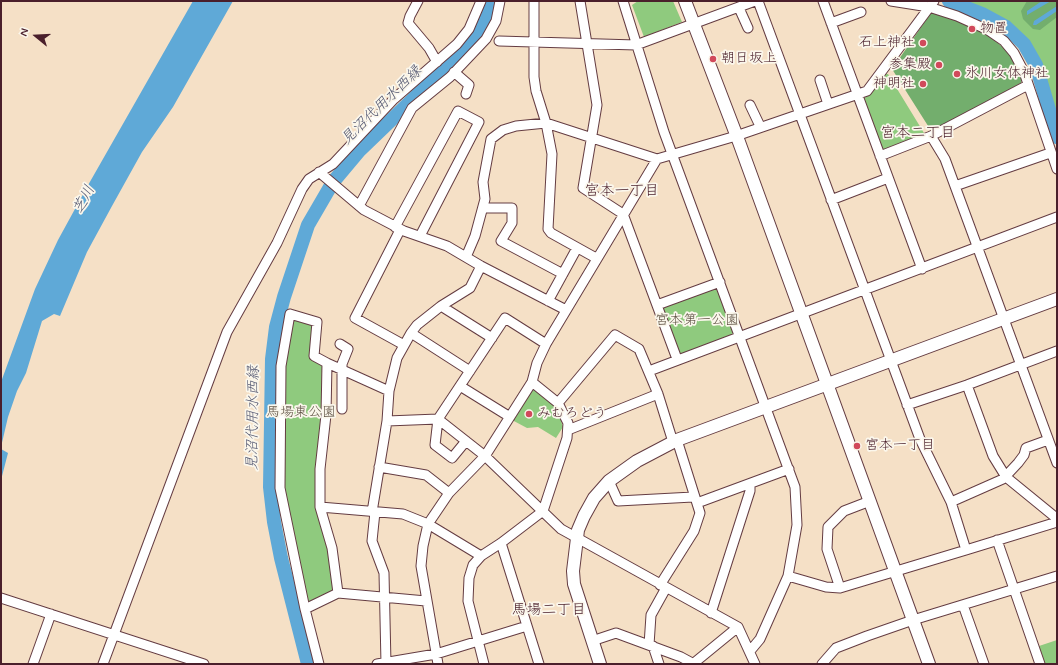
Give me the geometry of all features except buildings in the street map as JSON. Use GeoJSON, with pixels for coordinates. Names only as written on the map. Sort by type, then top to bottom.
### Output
{"type":"FeatureCollection","features":[{"type":"Feature","properties":{"kind":"street"},"geometry":{"type":"LineString","coordinates":[[418,1],[408,23],[429,48],[437,62]]}},
{"type":"Feature","properties":{"kind":"street"},"geometry":{"type":"LineString","coordinates":[[104,664],[227,332],[277,243],[302,190],[309,180],[333,164],[394,99],[457,44],[469,29],[481,1]]}},
{"type":"Feature","properties":{"kind":"street"},"geometry":{"type":"LineString","coordinates":[[358,206],[412,108],[493,40],[500,1]]}},
{"type":"Feature","properties":{"kind":"street"},"geometry":{"type":"LineString","coordinates":[[534,1],[533,42],[536,91],[546,123],[552,154],[548,229],[551,233],[596,258]]}},
{"type":"Feature","properties":{"kind":"street"},"geometry":{"type":"LineString","coordinates":[[580,1],[598,105],[583,188],[623,214],[677,359]]}},
{"type":"Feature","properties":{"kind":"street"},"geometry":{"type":"LineString","coordinates":[[623,1],[672,154],[795,488],[797,525],[788,576],[760,639],[750,651]]}},
{"type":"Feature","properties":{"kind":"street"},"geometry":{"type":"LineString","coordinates":[[685,1],[870,500],[929,664]]}},
{"type":"Feature","properties":{"kind":"street"},"geometry":{"type":"LineString","coordinates":[[493,40],[636,45],[755,1]]}},
{"type":"Feature","properties":{"kind":"street"},"geometry":{"type":"LineString","coordinates":[[758,1],[907,405],[920,439],[951,502],[966,550]]}},
{"type":"Feature","properties":{"kind":"street"},"geometry":{"type":"LineString","coordinates":[[823,1],[922,269]]}},
{"type":"Feature","properties":{"kind":"street"},"geometry":{"type":"LineString","coordinates":[[891,1],[932,4],[971,21],[1004,41],[1014,53],[1028,85],[1057,169]]}},
{"type":"Feature","properties":{"kind":"street"},"geometry":{"type":"LineString","coordinates":[[466,257],[475,236],[485,199],[483,182],[491,139],[503,130],[516,126],[546,123],[657,159],[736,136],[760,126],[858,95],[870,87],[932,4]]}},
{"type":"Feature","properties":{"kind":"street"},"geometry":{"type":"LineString","coordinates":[[739,8],[748,28]]}},
{"type":"Feature","properties":{"kind":"street"},"geometry":{"type":"LineString","coordinates":[[831,23],[861,12]]}},
{"type":"Feature","properties":{"kind":"street"},"geometry":{"type":"LineString","coordinates":[[454,72],[469,85],[466,94]]}},
{"type":"Feature","properties":{"kind":"street"},"geometry":{"type":"LineString","coordinates":[[820,80],[828,104]]}},
{"type":"Feature","properties":{"kind":"street"},"geometry":{"type":"LineString","coordinates":[[880,156],[931,136],[1028,85]]}},
{"type":"Feature","properties":{"kind":"street"},"geometry":{"type":"LineString","coordinates":[[750,105],[760,126]]}},
{"type":"Feature","properties":{"kind":"street"},"geometry":{"type":"LineString","coordinates":[[404,344],[355,318],[398,228],[458,111],[479,122],[420,236]]}},
{"type":"Feature","properties":{"kind":"street"},"geometry":{"type":"LineString","coordinates":[[931,136],[945,159],[1057,463]]}},
{"type":"Feature","properties":{"kind":"street"},"geometry":{"type":"LineString","coordinates":[[955,186],[1050,152]]}},
{"type":"Feature","properties":{"kind":"street"},"geometry":{"type":"LineString","coordinates":[[438,664],[426,602],[421,566],[423,546],[428,524],[449,493],[485,456],[532,382],[537,363],[546,344],[596,258],[657,159]]}},
{"type":"Feature","properties":{"kind":"street"},"geometry":{"type":"LineString","coordinates":[[319,172],[337,186],[358,206],[398,228],[447,246],[481,266],[566,310]]}},
{"type":"Feature","properties":{"kind":"street"},"geometry":{"type":"LineString","coordinates":[[831,200],[888,178]]}},
{"type":"Feature","properties":{"kind":"street"},"geometry":{"type":"LineString","coordinates":[[483,208],[512,208],[512,223],[502,241],[563,274]]}},
{"type":"Feature","properties":{"kind":"street"},"geometry":{"type":"LineString","coordinates":[[649,371],[677,359],[922,269],[1057,217]]}},
{"type":"Feature","properties":{"kind":"street"},"geometry":{"type":"LineString","coordinates":[[548,301],[577,248]]}},
{"type":"Feature","properties":{"kind":"street"},"geometry":{"type":"LineString","coordinates":[[481,266],[470,288],[441,306],[418,325],[411,333],[397,358],[389,391],[387,421],[373,512],[372,541],[384,573],[385,597],[383,663],[436,654],[527,626]]}},
{"type":"Feature","properties":{"kind":"street"},"geometry":{"type":"LineString","coordinates":[[657,305],[720,282]]}},
{"type":"Feature","properties":{"kind":"street"},"geometry":{"type":"LineString","coordinates":[[600,664],[574,584],[573,571],[577,537],[584,516],[594,498],[609,481],[637,461],[675,441],[1057,299]]}},
{"type":"Feature","properties":{"kind":"street"},"geometry":{"type":"LineString","coordinates":[[441,306],[492,338]]}},
{"type":"Feature","properties":{"kind":"street"},"geometry":{"type":"LineString","coordinates":[[319,664],[305,609],[280,488],[281,366],[290,314],[317,322],[314,356],[343,371],[389,391]]}},
{"type":"Feature","properties":{"kind":"street"},"geometry":{"type":"LineString","coordinates":[[466,441],[452,458],[435,445],[438,419],[505,318],[546,344]]}},
{"type":"Feature","properties":{"kind":"street"},"geometry":{"type":"LineString","coordinates":[[411,333],[470,371]]}},
{"type":"Feature","properties":{"kind":"street"},"geometry":{"type":"LineString","coordinates":[[558,403],[615,335],[639,349],[658,394],[700,513],[694,531],[663,587],[651,615],[651,645],[659,664]]}},
{"type":"Feature","properties":{"kind":"street"},"geometry":{"type":"LineString","coordinates":[[340,344],[348,349],[342,364],[342,409]]}},
{"type":"Feature","properties":{"kind":"street"},"geometry":{"type":"LineString","coordinates":[[907,405],[967,385],[1057,351]]}},
{"type":"Feature","properties":{"kind":"street"},"geometry":{"type":"LineString","coordinates":[[327,363],[326,415],[320,469],[320,507],[332,548],[338,593]]}},
{"type":"Feature","properties":{"kind":"street"},"geometry":{"type":"LineString","coordinates":[[484,664],[468,601],[468,589],[473,565],[481,556],[501,543],[543,510],[567,438],[568,423],[558,403],[532,382]]}},
{"type":"Feature","properties":{"kind":"street"},"geometry":{"type":"LineString","coordinates":[[788,576],[826,587],[840,588],[1057,522],[1055,517],[1006,477],[994,456],[967,385]]}},
{"type":"Feature","properties":{"kind":"street"},"geometry":{"type":"LineString","coordinates":[[460,386],[510,417]]}},
{"type":"Feature","properties":{"kind":"street"},"geometry":{"type":"LineString","coordinates":[[568,430],[658,394]]}},
{"type":"Feature","properties":{"kind":"street"},"geometry":{"type":"LineString","coordinates":[[387,421],[438,419],[485,456],[561,528],[663,587],[738,627],[755,664]]}},
{"type":"Feature","properties":{"kind":"street"},"geometry":{"type":"LineString","coordinates":[[951,502],[1006,477],[1024,455],[1026,448],[1048,440]]}},
{"type":"Feature","properties":{"kind":"street"},"geometry":{"type":"LineString","coordinates":[[379,467],[426,475],[449,493]]}},
{"type":"Feature","properties":{"kind":"street"},"geometry":{"type":"LineString","coordinates":[[609,481],[618,501],[695,500],[750,484],[789,469]]}},
{"type":"Feature","properties":{"kind":"street"},"geometry":{"type":"LineString","coordinates":[[711,613],[750,491],[750,484]]}},
{"type":"Feature","properties":{"kind":"street"},"geometry":{"type":"LineString","coordinates":[[840,588],[827,549],[828,527],[844,511],[870,500]]}},
{"type":"Feature","properties":{"kind":"street"},"geometry":{"type":"LineString","coordinates":[[320,507],[402,514],[428,524],[481,556]]}},
{"type":"Feature","properties":{"kind":"street"},"geometry":{"type":"LineString","coordinates":[[997,540],[1040,664]]}},
{"type":"Feature","properties":{"kind":"street"},"geometry":{"type":"LineString","coordinates":[[501,543],[539,664]]}},
{"type":"Feature","properties":{"kind":"street"},"geometry":{"type":"LineString","coordinates":[[822,664],[836,648],[913,620],[1057,576]]}},
{"type":"Feature","properties":{"kind":"street"},"geometry":{"type":"LineString","coordinates":[[305,609],[338,593],[426,602]]}},
{"type":"Feature","properties":{"kind":"street"},"geometry":{"type":"LineString","coordinates":[[1,598],[204,664]]}},
{"type":"Feature","properties":{"kind":"street"},"geometry":{"type":"LineString","coordinates":[[963,605],[984,664]]}},
{"type":"Feature","properties":{"kind":"street"},"geometry":{"type":"LineString","coordinates":[[32,664],[51,614]]}},
{"type":"Feature","properties":{"kind":"street"},"geometry":{"type":"LineString","coordinates":[[592,642],[616,633],[651,645],[694,664],[738,627]]}},
{"type":"Feature","properties":{"kind":"green space"},"geometry":{"type":"Polygon","coordinates":[[[638,1],[673,1],[682,22],[644,37],[632,5],[638,1]]]}},
{"type":"Feature","properties":{"kind":"green space"},"geometry":{"type":"Polygon","coordinates":[[[966,1],[1057,1],[1057,118],[1042,69],[1030,46],[1011,23],[966,1]]]}},
{"type":"Feature","properties":{"kind":"green space"},"geometry":{"type":"Polygon","coordinates":[[[1027,1],[1057,1],[1057,17],[1040,30],[1033,29],[1023,19],[1021,11],[1027,1]]]}},
{"type":"Feature","properties":{"kind":"green space","name":"氷川女体神社"},"geometry":{"type":"Polygon","coordinates":[[[935,12],[969,24],[988,35],[1010,53],[1022,80],[1021,83],[934,131],[930,129],[892,69],[931,13],[935,12]]]}},
{"type":"Feature","properties":{"kind":"green space"},"geometry":{"type":"Polygon","coordinates":[[[885,74],[888,74],[924,133],[922,136],[885,151],[882,149],[863,100],[885,74]]]}},
{"type":"Feature","properties":{"kind":"green space","name":"宮本第一公園"},"geometry":{"type":"Polygon","coordinates":[[[714,288],[718,289],[733,333],[732,335],[681,354],[678,353],[662,310],[663,307],[714,288]]]}},
{"type":"Feature","properties":{"kind":"green space","name":"馬場東公園"},"geometry":{"type":"Polygon","coordinates":[[[293,315],[313,323],[311,359],[321,363],[322,366],[321,416],[315,488],[316,509],[328,546],[335,591],[309,604],[282,485],[284,356],[293,315]]]}},
{"type":"Feature","properties":{"kind":"green space"},"geometry":{"type":"Polygon","coordinates":[[[535,388],[551,402],[558,411],[563,427],[556,438],[538,427],[527,428],[512,420],[531,389],[535,388]]]}},
{"type":"Feature","properties":{"kind":"green space"},"geometry":{"type":"Polygon","coordinates":[[[1057,640],[1057,664],[1045,664],[1039,646],[1057,640]]]}},
{"type":"Feature","properties":{"kind":"water","name":"芝川"},"geometry":{"type":"Polygon","coordinates":[[[193,1],[233,1],[173,107],[142,152],[112,206],[87,252],[60,316],[54,314],[42,321],[26,373],[17,391],[8,417],[1,447],[1,382],[35,289],[58,240],[87,187],[193,1]]]}},
{"type":"Feature","properties":{"kind":"water"},"geometry":{"type":"Polygon","coordinates":[[[1042,1],[1051,1],[1027,15],[1027,11],[1042,1]]]}},
{"type":"Feature","properties":{"kind":"water"},"geometry":{"type":"Polygon","coordinates":[[[1057,6],[1057,11],[1036,25],[1033,25],[1034,21],[1057,6]]]}},
{"type":"Feature","properties":{"kind":"water"},"geometry":{"type":"Polygon","coordinates":[[[1,449],[8,453],[1,480],[1,449]]]}},
{"type":"Feature","properties":{"kind":"waterway","name":"見沼代用水西縁"},"geometry":{"type":"LineString","coordinates":[[308,664],[281,558],[274,522],[270,487],[272,359],[276,327],[284,297],[308,225],[333,182],[359,151],[461,53],[474,38],[484,20],[490,1]]}},
{"type":"Feature","properties":{"kind":"waterway","name":"見沼代用水西縁"},"geometry":{"type":"LineString","coordinates":[[949,1],[982,14],[1006,27],[1024,44],[1036,65],[1057,137]]}},
{"type":"Feature","properties":{"kind":"place","name":"物置"},"geometry":{"type":"Point","coordinates":[972,29]}},
{"type":"Feature","properties":{"kind":"place","name":"石上神社"},"geometry":{"type":"Point","coordinates":[923,43]}},
{"type":"Feature","properties":{"kind":"place","name":"朝日坂上"},"geometry":{"type":"Point","coordinates":[713,59]}},
{"type":"Feature","properties":{"kind":"place","name":"参集殿"},"geometry":{"type":"Point","coordinates":[939,65]}},
{"type":"Feature","properties":{"kind":"place","name":"氷川女体神社"},"geometry":{"type":"Point","coordinates":[957,74]}},
{"type":"Feature","properties":{"kind":"place","name":"神明社"},"geometry":{"type":"Point","coordinates":[923,84]}},
{"type":"Feature","properties":{"kind":"place","name":"みむろどう"},"geometry":{"type":"Point","coordinates":[529,414]}},
{"type":"Feature","properties":{"kind":"place","name":"宮本一丁目"},"geometry":{"type":"Point","coordinates":[857,446]}},
{"type":"Feature","properties":{"kind":"district","name":"宮本二丁目"},"geometry":{"type":"Point","coordinates":[918,134]}},
{"type":"Feature","properties":{"kind":"district","name":"宮本一丁目"},"geometry":{"type":"Point","coordinates":[622,192]}},
{"type":"Feature","properties":{"kind":"district","name":"馬場二丁目"},"geometry":{"type":"Point","coordinates":[549,611]}}]}
